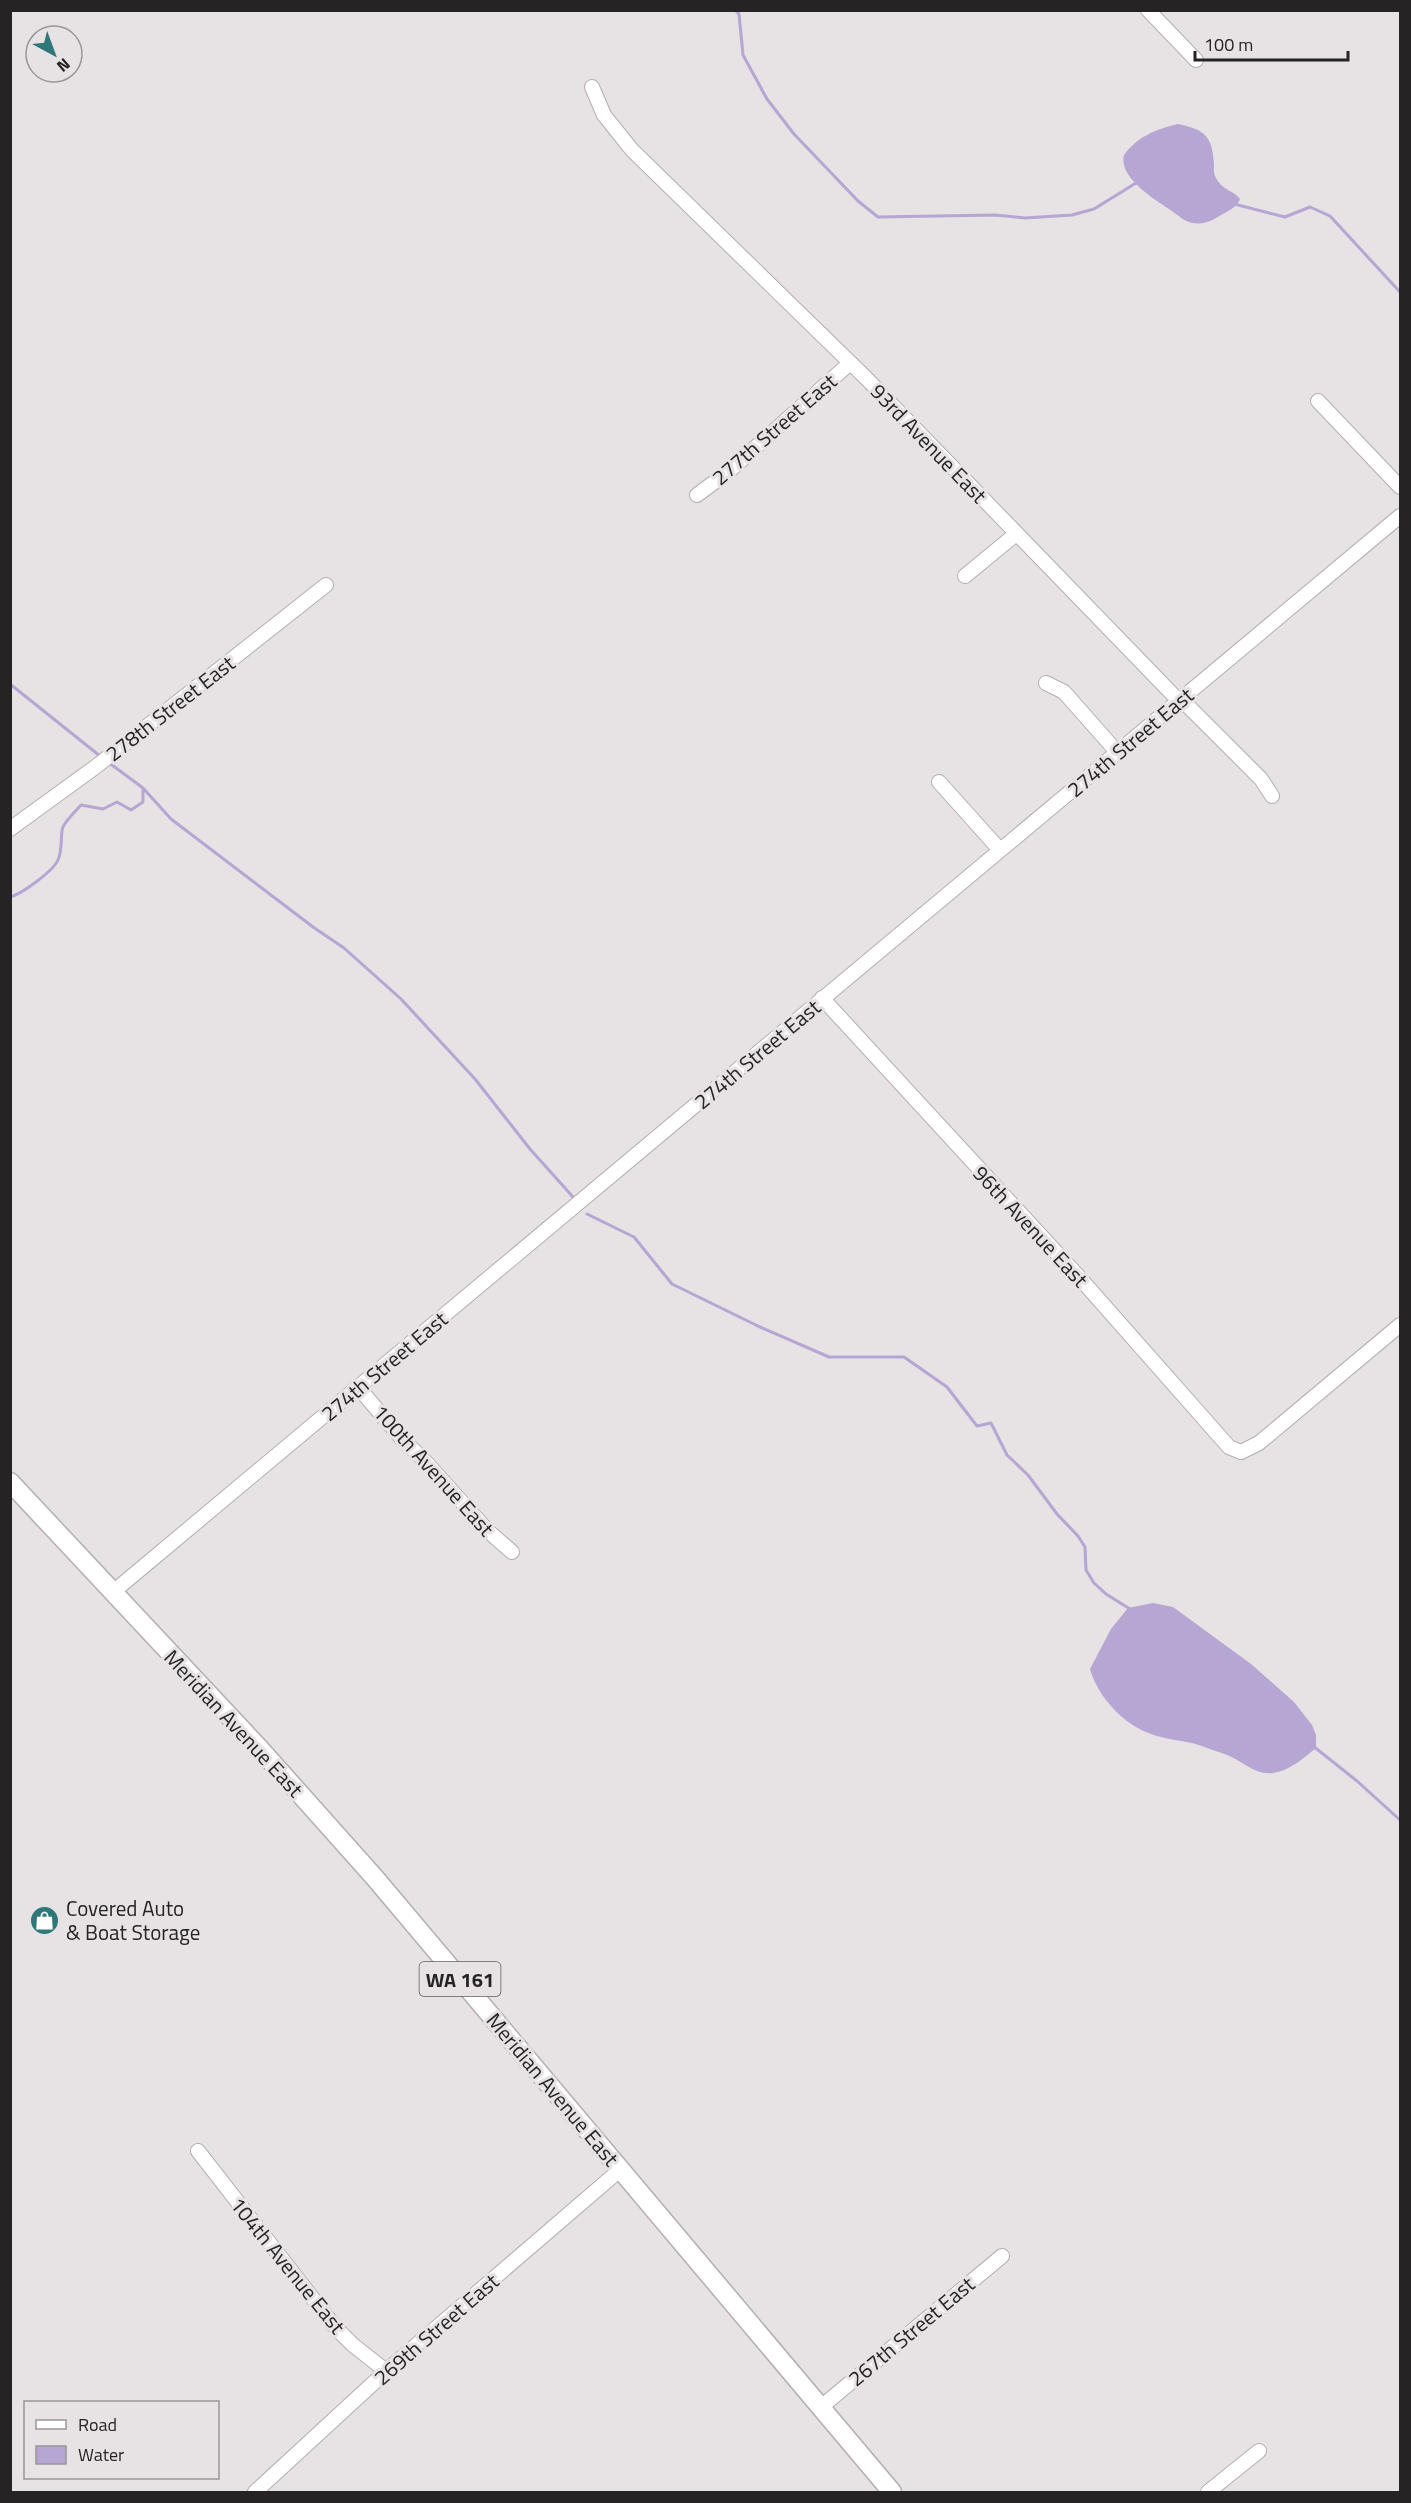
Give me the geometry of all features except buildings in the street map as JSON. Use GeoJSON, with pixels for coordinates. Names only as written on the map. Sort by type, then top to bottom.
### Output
{"type":"FeatureCollection","features":[{"type":"Feature","properties":{"kind":"main road","name":"Meridian Avenue East"},"geometry":{"type":"LineString","coordinates":[[10,1482],[260,1749],[361,1862],[892,2493]]}},
{"type":"Feature","properties":{"kind":"street"},"geometry":{"type":"LineString","coordinates":[[1148,10],[1196,60]]}},
{"type":"Feature","properties":{"kind":"street","name":"93rd Avenue East"},"geometry":{"type":"LineString","coordinates":[[592,87],[604,115],[632,150],[796,308],[1179,701],[1189,707],[1261,779],[1272,796]]}},
{"type":"Feature","properties":{"kind":"street","name":"277th Street East"},"geometry":{"type":"LineString","coordinates":[[697,495],[728,472],[850,363]]}},
{"type":"Feature","properties":{"kind":"street"},"geometry":{"type":"LineString","coordinates":[[1318,401],[1401,487]]}},
{"type":"Feature","properties":{"kind":"street","name":"274th Street East"},"geometry":{"type":"LineString","coordinates":[[113,1592],[1401,516]]}},
{"type":"Feature","properties":{"kind":"street"},"geometry":{"type":"LineString","coordinates":[[965,576],[1016,534]]}},
{"type":"Feature","properties":{"kind":"street","name":"278th Street East"},"geometry":{"type":"LineString","coordinates":[[10,829],[98,765],[326,585]]}},
{"type":"Feature","properties":{"kind":"street"},"geometry":{"type":"LineString","coordinates":[[1046,683],[1064,692],[1117,752]]}},
{"type":"Feature","properties":{"kind":"street"},"geometry":{"type":"LineString","coordinates":[[939,782],[1000,850]]}},
{"type":"Feature","properties":{"kind":"street","name":"96th Avenue East"},"geometry":{"type":"LineString","coordinates":[[822,999],[1078,1276],[1228,1447],[1240,1452],[1259,1443],[1401,1325]]}},
{"type":"Feature","properties":{"kind":"street","name":"100th Avenue East"},"geometry":{"type":"LineString","coordinates":[[358,1387],[403,1440],[488,1531],[512,1552]]}},
{"type":"Feature","properties":{"kind":"street","name":"104th Avenue East"},"geometry":{"type":"LineString","coordinates":[[198,2151],[335,2327],[353,2345],[386,2371]]}},
{"type":"Feature","properties":{"kind":"street","name":"269th Street East"},"geometry":{"type":"LineString","coordinates":[[255,2493],[386,2371],[621,2169]]}},
{"type":"Feature","properties":{"kind":"street","name":"267th Street East"},"geometry":{"type":"LineString","coordinates":[[821,2407],[1002,2256]]}},
{"type":"Feature","properties":{"kind":"street"},"geometry":{"type":"LineString","coordinates":[[1208,2493],[1259,2451]]}},
{"type":"Feature","properties":{"kind":"water"},"geometry":{"type":"Polygon","coordinates":[[[1178,124],[1205,135],[1211,146],[1216,178],[1222,186],[1240,199],[1231,210],[1205,223],[1187,221],[1139,186],[1126,171],[1124,155],[1135,143],[1155,131],[1178,124]]]}},
{"type":"Feature","properties":{"kind":"water"},"geometry":{"type":"Polygon","coordinates":[[[1153,1603],[1173,1607],[1251,1664],[1294,1702],[1312,1725],[1316,1735],[1316,1748],[1301,1760],[1279,1772],[1260,1772],[1233,1758],[1192,1743],[1151,1734],[1131,1724],[1113,1708],[1099,1690],[1090,1669],[1111,1629],[1128,1608],[1153,1603]]]}},
{"type":"Feature","properties":{"kind":"waterway"},"geometry":{"type":"LineString","coordinates":[[735,10],[739,14],[743,55],[767,99],[794,134],[858,201],[878,217],[995,215],[1025,218],[1072,215],[1094,209],[1136,183],[1140,184]]}},
{"type":"Feature","properties":{"kind":"waterway"},"geometry":{"type":"LineString","coordinates":[[1234,204],[1285,217],[1310,207],[1330,216],[1400,292]]}},
{"type":"Feature","properties":{"kind":"waterway"},"geometry":{"type":"LineString","coordinates":[[10,684],[100,756]]}},
{"type":"Feature","properties":{"kind":"waterway"},"geometry":{"type":"LineString","coordinates":[[108,762],[143,788],[171,819],[344,948],[401,999],[475,1079],[530,1149],[573,1197]]}},
{"type":"Feature","properties":{"kind":"waterway"},"geometry":{"type":"LineString","coordinates":[[10,897],[37,882],[55,865],[60,856],[63,827],[81,805],[103,809],[117,802],[131,810],[143,802],[143,790]]}},
{"type":"Feature","properties":{"kind":"waterway"},"geometry":{"type":"LineString","coordinates":[[587,1214],[634,1237],[672,1284],[760,1327],[829,1357],[904,1357],[947,1387],[977,1426],[991,1423],[1007,1455],[1028,1475],[1057,1514],[1078,1536],[1085,1547],[1086,1570],[1094,1583],[1106,1594],[1130,1609]]}},
{"type":"Feature","properties":{"kind":"waterway"},"geometry":{"type":"LineString","coordinates":[[1313,1746],[1357,1781],[1400,1820]]}},
{"type":"Feature","properties":{"kind":"place","name":"Covered Auto & Boat Storage"},"geometry":{"type":"Point","coordinates":[45,1920]}}]}
